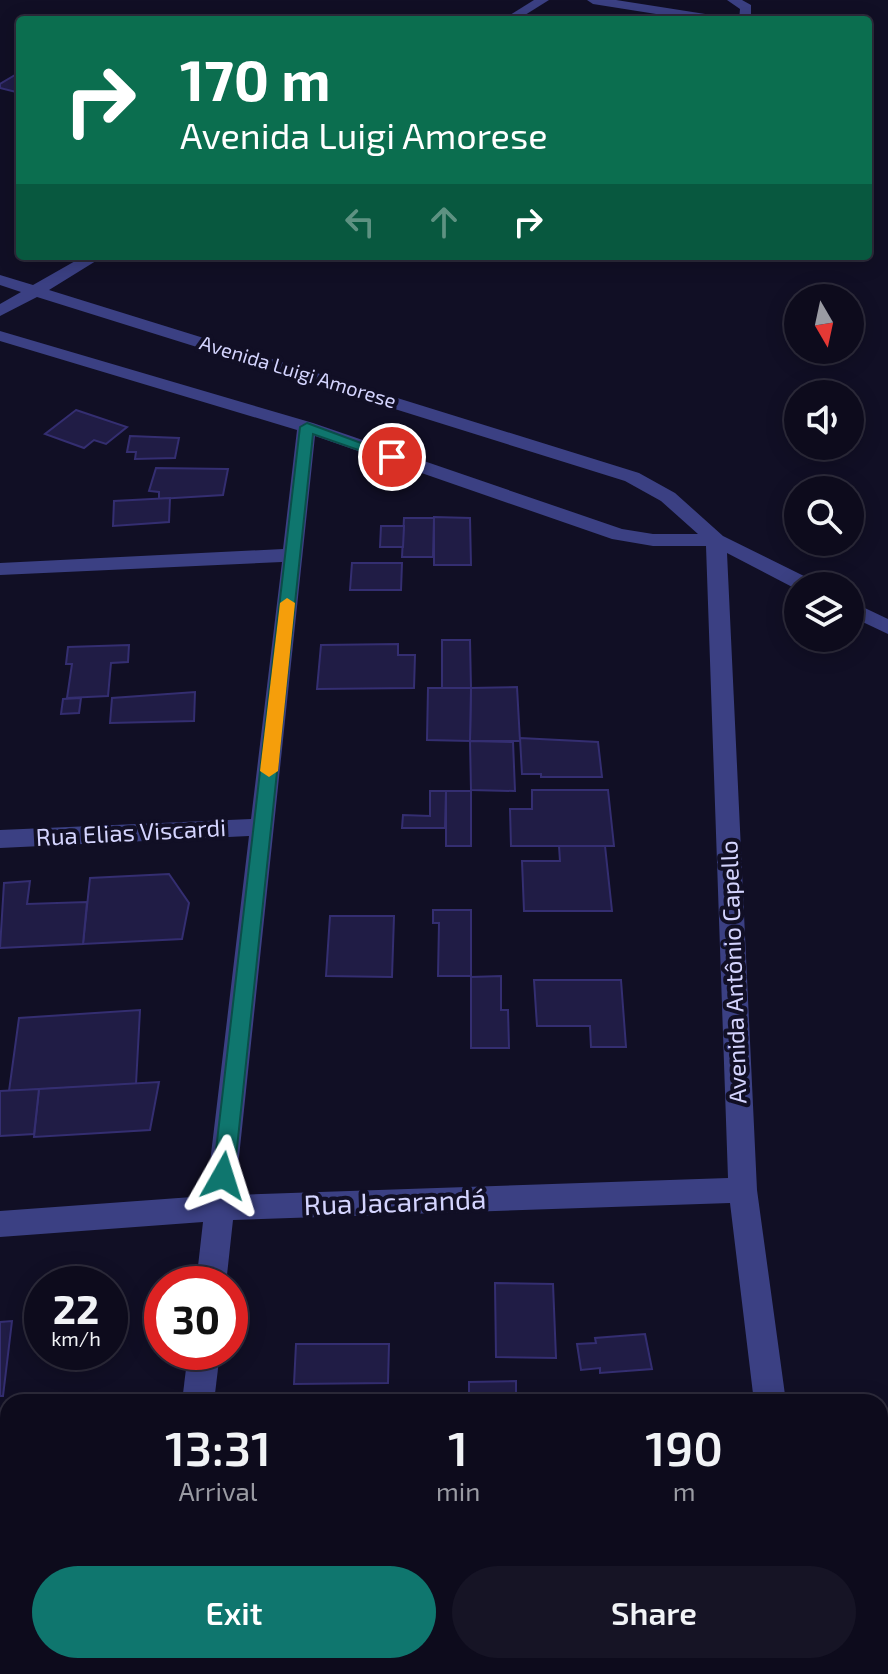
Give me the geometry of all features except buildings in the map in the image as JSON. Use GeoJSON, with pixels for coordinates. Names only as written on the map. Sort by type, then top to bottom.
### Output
{"type":"FeatureCollection","features":[{"type":"Feature","properties":{"kind":"street"},"geometry":{"type":"LineString","coordinates":[[515,16],[543,0]]}},
{"type":"Feature","properties":{"kind":"street"},"geometry":{"type":"LineString","coordinates":[[593,0],[693,16]]}},
{"type":"Feature","properties":{"kind":"street"},"geometry":{"type":"LineString","coordinates":[[733,0],[747,8],[746,16]]}},
{"type":"Feature","properties":{"kind":"street"},"geometry":{"type":"LineString","coordinates":[[0,311],[89,260]]}},
{"type":"Feature","properties":{"kind":"street","name":"Avenida Luigi Amorese"},"geometry":{"type":"LineString","coordinates":[[0,280],[632,477],[668,497],[716,540],[784,574]]}},
{"type":"Feature","properties":{"kind":"street","name":"Avenida Luigi Amorese"},"geometry":{"type":"LineString","coordinates":[[0,336],[307,427],[619,535],[653,540],[716,540]]}},
{"type":"Feature","properties":{"kind":"street"},"geometry":{"type":"LineString","coordinates":[[213,1266],[307,427]]}},
{"type":"Feature","properties":{"kind":"street","name":"Avenida Antônio Capello"},"geometry":{"type":"LineString","coordinates":[[716,540],[743,1190],[769,1394]]}},
{"type":"Feature","properties":{"kind":"street"},"geometry":{"type":"LineString","coordinates":[[0,569],[293,555]]}},
{"type":"Feature","properties":{"kind":"street"},"geometry":{"type":"LineString","coordinates":[[864,615],[888,627]]}},
{"type":"Feature","properties":{"kind":"street","name":"Rua Elias Viscardi"},"geometry":{"type":"LineString","coordinates":[[0,839],[263,827]]}},
{"type":"Feature","properties":{"kind":"street","name":"Rua Jacarandá"},"geometry":{"type":"LineString","coordinates":[[0,1224],[220,1208],[743,1190]]}},
{"type":"Feature","properties":{"kind":"street"},"geometry":{"type":"LineString","coordinates":[[199,1394],[202,1370]]}},
{"type":"Feature","properties":{"kind":"slow traffic"},"geometry":{"type":"LineString","coordinates":[[269,771],[287,603]]}},
{"type":"Feature","properties":{"kind":"route"},"geometry":{"type":"LineString","coordinates":[[223,1176],[307,427],[392,457]]}}]}
